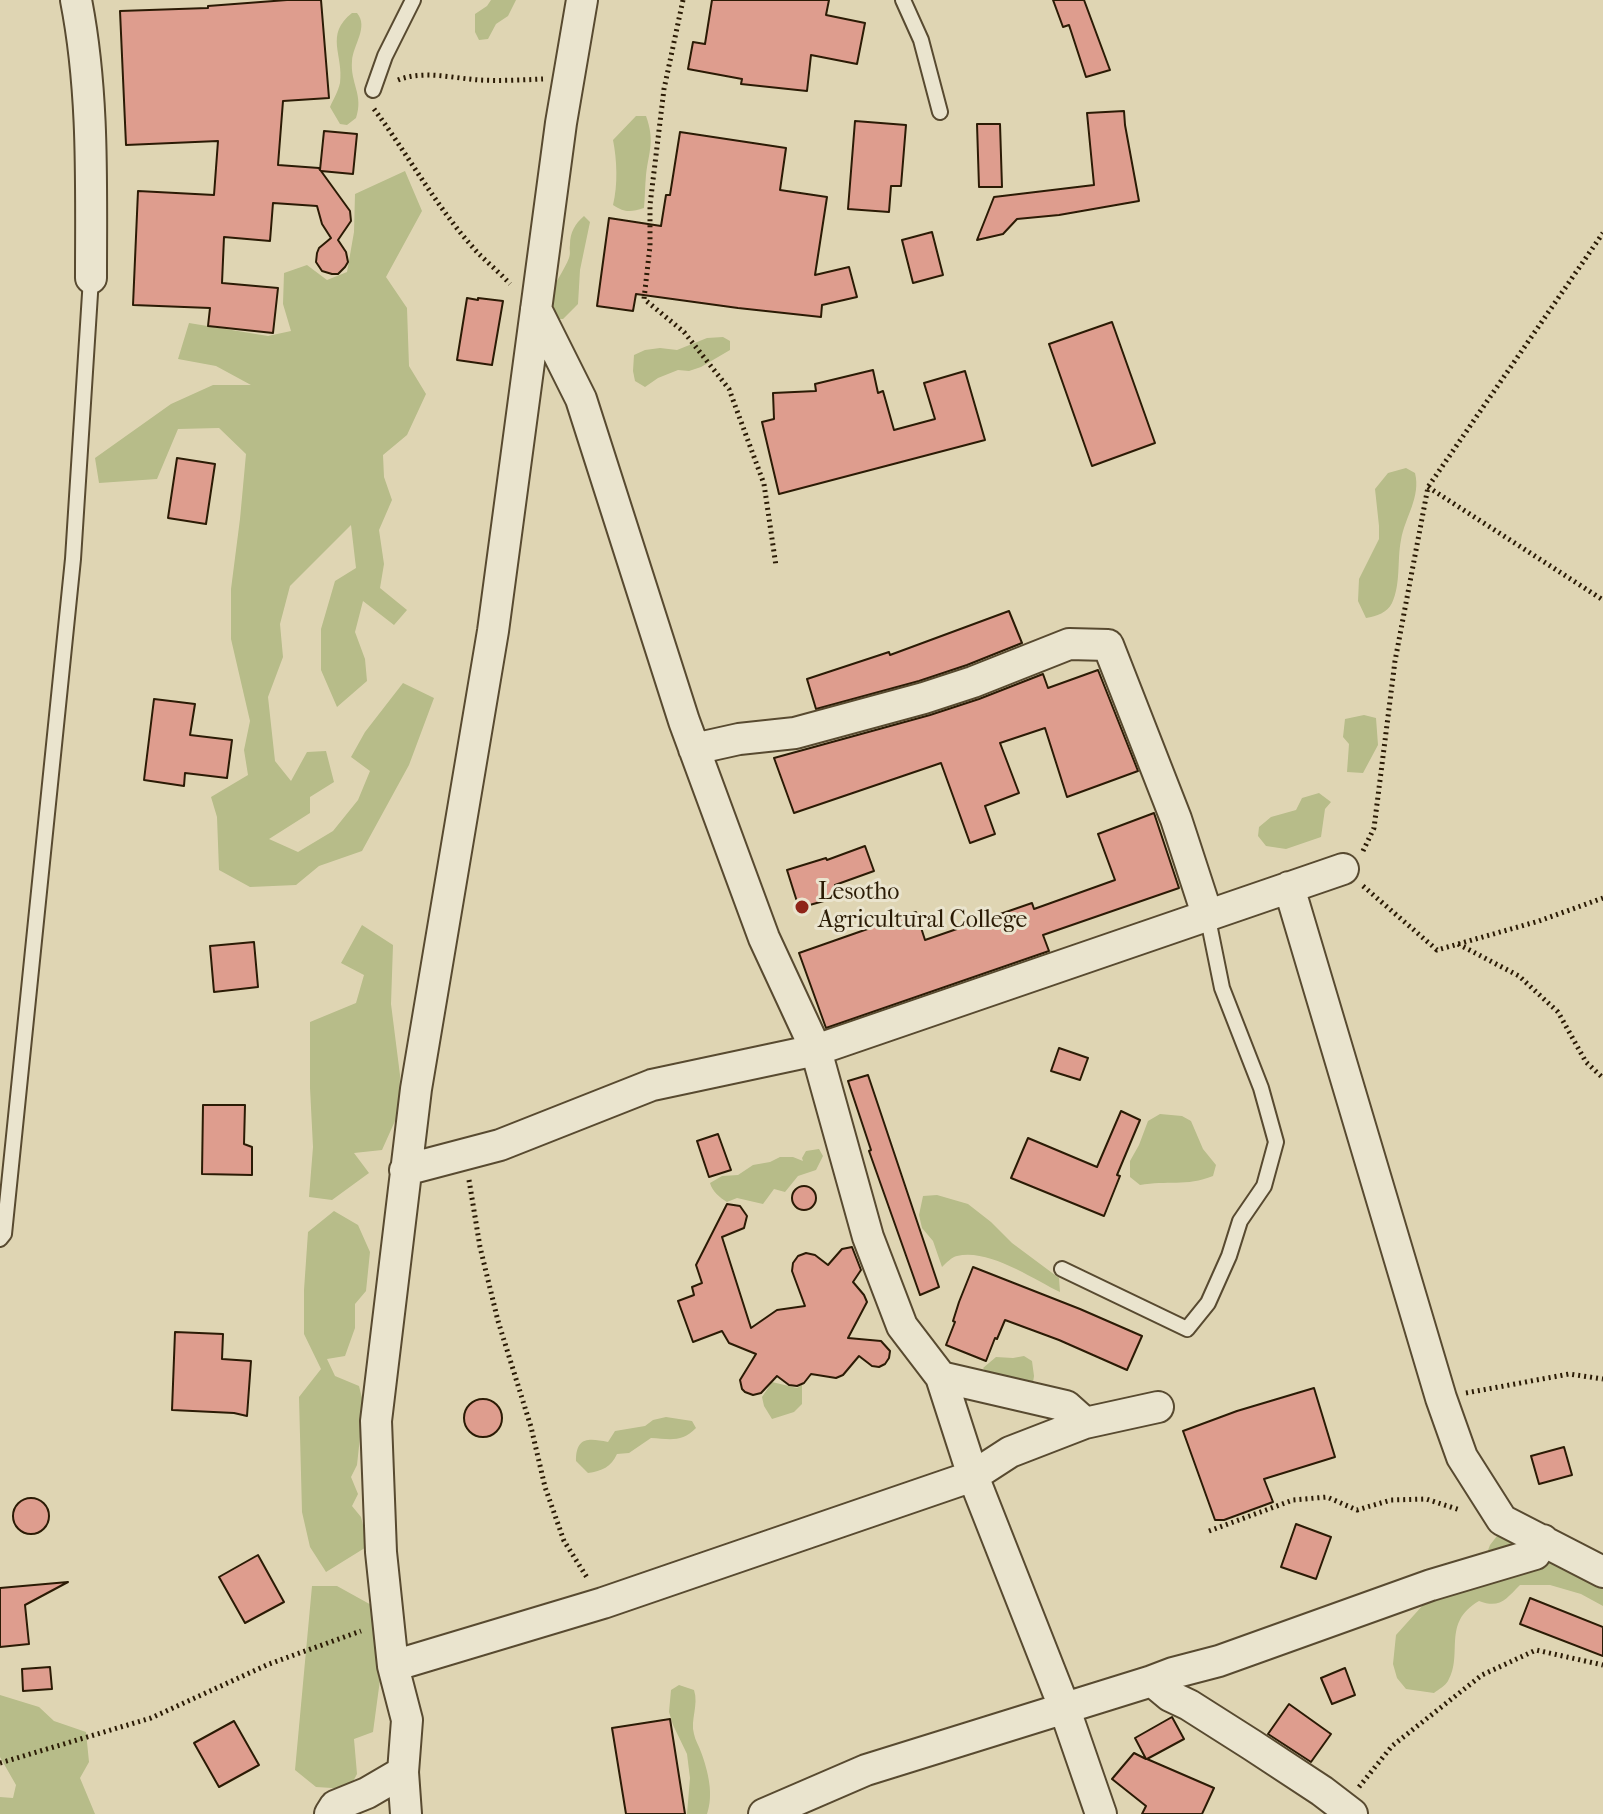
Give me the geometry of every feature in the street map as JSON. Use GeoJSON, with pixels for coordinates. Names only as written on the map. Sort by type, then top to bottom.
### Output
{"type":"FeatureCollection","features":[{"type":"Feature","properties":{"kind":"street"},"geometry":{"type":"LineString","coordinates":[[76,0],[89,95],[91,278]]}},
{"type":"Feature","properties":{"kind":"street"},"geometry":{"type":"LineString","coordinates":[[406,1814],[403,1772],[407,1720],[393,1666],[388,1621],[381,1552],[376,1421],[416,1089],[493,631],[561,123],[582,0]]}},
{"type":"Feature","properties":{"kind":"street"},"geometry":{"type":"LineString","coordinates":[[536,309],[581,399],[694,749],[764,938],[816,1050],[868,1237],[902,1326],[941,1377],[973,1476],[1064,1707],[1101,1814]]}},
{"type":"Feature","properties":{"kind":"street"},"geometry":{"type":"LineString","coordinates":[[694,749],[739,739],[795,733],[924,698],[1069,644],[1108,645],[1176,819],[1207,914]]}},
{"type":"Feature","properties":{"kind":"street"},"geometry":{"type":"LineString","coordinates":[[405,1170],[500,1145],[652,1085],[816,1050],[1343,869]]}},
{"type":"Feature","properties":{"kind":"street"},"geometry":{"type":"LineString","coordinates":[[1289,887],[1441,1398],[1462,1457],[1502,1520],[1603,1572]]}},
{"type":"Feature","properties":{"kind":"street"},"geometry":{"type":"LineString","coordinates":[[941,1377],[1066,1406],[1085,1423]]}},
{"type":"Feature","properties":{"kind":"street"},"geometry":{"type":"LineString","coordinates":[[393,1666],[603,1603],[973,1476],[1010,1452],[1085,1423],[1158,1407]]}},
{"type":"Feature","properties":{"kind":"street"},"geometry":{"type":"LineString","coordinates":[[764,1814],[866,1770],[1219,1661],[1431,1585],[1535,1554],[1543,1540]]}},
{"type":"Feature","properties":{"kind":"street"},"geometry":{"type":"LineString","coordinates":[[1152,1681],[1170,1696],[1189,1705],[1322,1791],[1347,1811]]}},
{"type":"Feature","properties":{"kind":"street"},"geometry":{"type":"LineString","coordinates":[[330,1814],[335,1806],[367,1793],[403,1772]]}},
{"type":"Feature","properties":{"kind":"lane"},"geometry":{"type":"LineString","coordinates":[[373,90],[385,56],[413,0]]}},
{"type":"Feature","properties":{"kind":"lane"},"geometry":{"type":"LineString","coordinates":[[903,0],[921,40],[940,112]]}},
{"type":"Feature","properties":{"kind":"lane"},"geometry":{"type":"LineString","coordinates":[[0,1239],[4,1234],[73,559],[91,278]]}},
{"type":"Feature","properties":{"kind":"lane"},"geometry":{"type":"LineString","coordinates":[[1062,1269],[1187,1329],[1208,1303],[1229,1256],[1240,1221],[1264,1186],[1276,1142],[1261,1088],[1222,988],[1207,914]]}},
{"type":"Feature","properties":{"kind":"path"},"geometry":{"type":"LineString","coordinates":[[683,0],[664,89],[650,205],[650,246],[644,299],[684,332],[729,389],[764,484],[776,566]]}},
{"type":"Feature","properties":{"kind":"path"},"geometry":{"type":"LineString","coordinates":[[536,309],[477,251],[445,211],[373,107],[373,90],[409,76],[541,79],[570,70]]}},
{"type":"Feature","properties":{"kind":"path"},"geometry":{"type":"LineString","coordinates":[[1603,233],[1428,487],[1395,661],[1374,828],[1360,857],[1343,869],[1437,950],[1539,921],[1603,898]]}},
{"type":"Feature","properties":{"kind":"path"},"geometry":{"type":"LineString","coordinates":[[1428,487],[1603,600]]}},
{"type":"Feature","properties":{"kind":"path"},"geometry":{"type":"LineString","coordinates":[[1458,944],[1519,976],[1558,1012],[1586,1062],[1603,1078]]}},
{"type":"Feature","properties":{"kind":"path"},"geometry":{"type":"LineString","coordinates":[[465,1154],[480,1247],[545,1487],[564,1541],[603,1603]]}},
{"type":"Feature","properties":{"kind":"path"},"geometry":{"type":"LineString","coordinates":[[1441,1398],[1569,1374],[1603,1379]]}},
{"type":"Feature","properties":{"kind":"path"},"geometry":{"type":"LineString","coordinates":[[1209,1531],[1293,1500],[1327,1497],[1357,1510],[1391,1500],[1426,1499],[1458,1509],[1486,1527],[1502,1520]]}},
{"type":"Feature","properties":{"kind":"path"},"geometry":{"type":"LineString","coordinates":[[0,1763],[151,1718],[269,1664],[388,1621]]}},
{"type":"Feature","properties":{"kind":"path"},"geometry":{"type":"LineString","coordinates":[[1347,1811],[1392,1746],[1482,1675],[1536,1650],[1603,1665]]}},
{"type":"Feature","properties":{"kind":"green space"},"geometry":{"type":"Polygon","coordinates":[[[491,0],[516,0],[508,16],[496,24],[488,39],[479,40],[475,32],[475,14],[491,0]]]}},
{"type":"Feature","properties":{"kind":"green space"},"geometry":{"type":"Polygon","coordinates":[[[352,13],[357,13],[361,24],[352,61],[358,110],[356,118],[347,125],[340,124],[330,107],[341,73],[337,37],[344,21],[352,13]]]}},
{"type":"Feature","properties":{"kind":"green space"},"geometry":{"type":"Polygon","coordinates":[[[636,116],[646,116],[650,146],[644,208],[628,211],[613,205],[616,172],[613,140],[636,116]]]}},
{"type":"Feature","properties":{"kind":"green space"},"geometry":{"type":"Polygon","coordinates":[[[405,171],[422,211],[386,277],[407,308],[409,366],[426,394],[407,435],[383,455],[384,477],[392,500],[379,530],[384,564],[380,588],[407,610],[394,625],[363,601],[355,632],[365,659],[367,681],[337,707],[321,670],[321,629],[335,581],[356,568],[351,525],[290,586],[280,624],[283,657],[268,697],[275,761],[291,781],[307,752],[326,751],[334,782],[310,797],[310,813],[269,839],[298,852],[333,831],[358,800],[370,771],[351,757],[365,732],[403,683],[434,698],[409,765],[362,851],[319,866],[296,885],[250,887],[219,870],[217,817],[211,797],[248,775],[244,750],[250,721],[231,639],[231,589],[246,454],[219,428],[178,429],[157,479],[99,483],[95,458],[171,404],[213,385],[251,385],[216,366],[178,359],[189,323],[268,336],[291,331],[283,304],[284,273],[307,265],[327,280],[347,272],[354,232],[355,194],[405,171]]]}},
{"type":"Feature","properties":{"kind":"green space"},"geometry":{"type":"Polygon","coordinates":[[[584,216],[590,222],[580,270],[578,304],[563,319],[558,319],[552,294],[569,258],[572,232],[584,216]]]}},
{"type":"Feature","properties":{"kind":"green space"},"geometry":{"type":"Polygon","coordinates":[[[723,337],[730,341],[730,350],[701,367],[689,371],[678,370],[645,387],[635,381],[634,355],[660,348],[677,350],[707,338],[723,337]]]}},
{"type":"Feature","properties":{"kind":"green space"},"geometry":{"type":"Polygon","coordinates":[[[1406,468],[1415,473],[1416,490],[1401,540],[1395,596],[1384,612],[1366,618],[1358,601],[1359,579],[1379,539],[1375,489],[1388,473],[1406,468]]]}},
{"type":"Feature","properties":{"kind":"green space"},"geometry":{"type":"Polygon","coordinates":[[[1364,715],[1376,718],[1378,745],[1363,773],[1347,772],[1349,744],[1343,737],[1345,719],[1364,715]]]}},
{"type":"Feature","properties":{"kind":"green space"},"geometry":{"type":"Polygon","coordinates":[[[1319,793],[1331,802],[1325,809],[1321,837],[1286,849],[1266,846],[1258,836],[1259,827],[1271,817],[1296,810],[1302,798],[1319,793]]]}},
{"type":"Feature","properties":{"kind":"green space"},"geometry":{"type":"Polygon","coordinates":[[[362,925],[393,945],[391,1004],[400,1075],[399,1112],[382,1150],[354,1153],[369,1173],[332,1200],[309,1197],[313,1147],[310,1022],[356,1003],[364,975],[341,963],[362,925]]]}},
{"type":"Feature","properties":{"kind":"green space"},"geometry":{"type":"Polygon","coordinates":[[[1160,1114],[1182,1116],[1191,1121],[1203,1149],[1216,1165],[1213,1176],[1194,1181],[1140,1185],[1130,1177],[1130,1161],[1148,1121],[1160,1114]]]}},
{"type":"Feature","properties":{"kind":"green space"},"geometry":{"type":"Polygon","coordinates":[[[819,1149],[823,1156],[816,1170],[798,1176],[785,1192],[774,1189],[763,1204],[737,1198],[727,1202],[710,1183],[780,1157],[803,1161],[806,1151],[819,1149]]]}},
{"type":"Feature","properties":{"kind":"green space"},"geometry":{"type":"Polygon","coordinates":[[[937,1195],[968,1204],[991,1222],[1012,1243],[1059,1278],[1060,1292],[1010,1266],[982,1256],[957,1256],[942,1267],[933,1241],[922,1228],[919,1215],[923,1196],[937,1195]]]}},
{"type":"Feature","properties":{"kind":"green space"},"geometry":{"type":"Polygon","coordinates":[[[334,1211],[358,1225],[370,1252],[366,1291],[355,1304],[355,1328],[345,1356],[327,1359],[335,1376],[359,1386],[365,1410],[357,1465],[351,1477],[358,1494],[352,1506],[361,1517],[368,1546],[326,1572],[310,1547],[302,1512],[299,1397],[321,1369],[304,1334],[308,1232],[334,1211]]]}},
{"type":"Feature","properties":{"kind":"green space"},"geometry":{"type":"Polygon","coordinates":[[[1024,1356],[1032,1361],[1032,1389],[991,1378],[983,1368],[996,1357],[1024,1356]]]}},
{"type":"Feature","properties":{"kind":"green space"},"geometry":{"type":"Polygon","coordinates":[[[772,1382],[797,1388],[802,1385],[802,1404],[794,1412],[772,1419],[762,1397],[772,1382]]]}},
{"type":"Feature","properties":{"kind":"green space"},"geometry":{"type":"Polygon","coordinates":[[[666,1417],[692,1421],[696,1428],[680,1438],[651,1438],[629,1453],[617,1454],[606,1468],[598,1471],[588,1473],[576,1461],[578,1447],[584,1441],[608,1442],[615,1431],[645,1426],[666,1417]]]}},
{"type":"Feature","properties":{"kind":"green space"},"geometry":{"type":"Polygon","coordinates":[[[1516,1534],[1603,1579],[1603,1606],[1581,1594],[1550,1585],[1520,1585],[1498,1603],[1479,1601],[1460,1619],[1452,1671],[1447,1683],[1434,1693],[1406,1689],[1397,1678],[1393,1664],[1396,1635],[1432,1595],[1485,1558],[1497,1536],[1516,1534]]]}},
{"type":"Feature","properties":{"kind":"green space"},"geometry":{"type":"Polygon","coordinates":[[[312,1586],[337,1586],[402,1622],[382,1665],[373,1732],[354,1739],[357,1774],[349,1789],[316,1787],[295,1770],[312,1586]]]}},
{"type":"Feature","properties":{"kind":"green space"},"geometry":{"type":"Polygon","coordinates":[[[679,1685],[694,1690],[693,1729],[709,1783],[707,1814],[687,1814],[690,1778],[687,1754],[669,1712],[671,1690],[679,1685]]]}},
{"type":"Feature","properties":{"kind":"green space"},"geometry":{"type":"Polygon","coordinates":[[[0,1695],[39,1707],[54,1721],[86,1732],[89,1762],[80,1778],[95,1814],[0,1814],[0,1797],[13,1798],[16,1785],[0,1757],[0,1695]]]}},
{"type":"Feature","properties":{"kind":"building"},"geometry":{"type":"Polygon","coordinates":[[[287,0],[321,0],[329,98],[283,101],[278,165],[320,170],[324,131],[357,134],[353,174],[321,171],[350,211],[351,221],[338,240],[348,262],[338,274],[332,274],[322,271],[316,262],[319,248],[331,238],[322,224],[317,206],[273,203],[270,241],[224,237],[222,283],[278,288],[273,333],[208,326],[210,308],[133,305],[138,191],[214,195],[218,141],[126,145],[120,11],[208,8],[287,0]]]}},
{"type":"Feature","properties":{"kind":"building"},"geometry":{"type":"Polygon","coordinates":[[[712,0],[829,0],[826,15],[865,23],[857,64],[811,55],[807,91],[741,84],[742,79],[688,69],[693,42],[705,44],[712,0]]]}},
{"type":"Feature","properties":{"kind":"building"},"geometry":{"type":"Polygon","coordinates":[[[1053,0],[1084,0],[1110,70],[1086,77],[1069,25],[1063,27],[1053,0]]]}},
{"type":"Feature","properties":{"kind":"building"},"geometry":{"type":"Polygon","coordinates":[[[1124,111],[1139,201],[1017,219],[1003,234],[977,240],[994,197],[1094,185],[1087,113],[1124,111]]]}},
{"type":"Feature","properties":{"kind":"building"},"geometry":{"type":"Polygon","coordinates":[[[855,121],[906,125],[901,186],[891,186],[889,212],[848,209],[855,121]]]}},
{"type":"Feature","properties":{"kind":"building"},"geometry":{"type":"Polygon","coordinates":[[[977,124],[1000,124],[1002,187],[979,187],[977,124]]]}},
{"type":"Feature","properties":{"kind":"building"},"geometry":{"type":"Polygon","coordinates":[[[680,132],[786,148],[780,190],[827,197],[815,275],[849,267],[857,297],[822,305],[821,317],[636,294],[633,311],[597,306],[609,218],[661,226],[666,195],[670,195],[680,132]]]}},
{"type":"Feature","properties":{"kind":"building"},"geometry":{"type":"Polygon","coordinates":[[[932,232],[943,275],[913,283],[902,240],[932,232]]]}},
{"type":"Feature","properties":{"kind":"building"},"geometry":{"type":"Polygon","coordinates":[[[467,298],[503,301],[492,365],[457,360],[467,298]]]}},
{"type":"Feature","properties":{"kind":"building"},"geometry":{"type":"Polygon","coordinates":[[[1112,322],[1155,443],[1092,466],[1049,344],[1112,322]]]}},
{"type":"Feature","properties":{"kind":"building"},"geometry":{"type":"Polygon","coordinates":[[[873,370],[878,393],[883,391],[894,430],[935,419],[924,383],[965,371],[985,440],[779,494],[762,422],[774,419],[773,393],[816,391],[815,384],[873,370]]]}},
{"type":"Feature","properties":{"kind":"building"},"geometry":{"type":"Polygon","coordinates":[[[177,458],[215,464],[206,524],[168,518],[177,458]]]}},
{"type":"Feature","properties":{"kind":"building"},"geometry":{"type":"Polygon","coordinates":[[[1009,611],[1022,643],[919,681],[816,709],[807,679],[889,652],[890,655],[1009,611]]]}},
{"type":"Feature","properties":{"kind":"building"},"geometry":{"type":"Polygon","coordinates":[[[1098,670],[1138,771],[1067,797],[1045,728],[1000,743],[1019,793],[985,806],[995,834],[970,843],[941,763],[794,813],[774,758],[930,715],[1043,674],[1048,688],[1098,670]]]}},
{"type":"Feature","properties":{"kind":"building"},"geometry":{"type":"Polygon","coordinates":[[[154,699],[195,704],[190,735],[232,740],[227,778],[185,773],[184,786],[144,780],[154,699]]]}},
{"type":"Feature","properties":{"kind":"building"},"geometry":{"type":"Polygon","coordinates":[[[1154,813],[1179,888],[1043,935],[1049,951],[826,1028],[799,953],[916,912],[925,940],[1032,903],[1034,909],[1115,880],[1098,834],[1154,813]]]}},
{"type":"Feature","properties":{"kind":"building"},"geometry":{"type":"Polygon","coordinates":[[[865,846],[874,871],[835,885],[838,897],[799,908],[787,870],[865,846]]]}},
{"type":"Feature","properties":{"kind":"building"},"geometry":{"type":"Polygon","coordinates":[[[254,942],[258,987],[214,992],[210,946],[254,942]]]}},
{"type":"Feature","properties":{"kind":"building"},"geometry":{"type":"Polygon","coordinates":[[[1059,1048],[1088,1058],[1080,1080],[1051,1071],[1059,1048]]]}},
{"type":"Feature","properties":{"kind":"building"},"geometry":{"type":"Polygon","coordinates":[[[868,1075],[939,1287],[920,1295],[869,1151],[848,1081],[868,1075]]]}},
{"type":"Feature","properties":{"kind":"building"},"geometry":{"type":"Polygon","coordinates":[[[203,1105],[245,1105],[244,1144],[252,1147],[252,1175],[202,1174],[203,1105]]]}},
{"type":"Feature","properties":{"kind":"building"},"geometry":{"type":"Polygon","coordinates":[[[1121,1111],[1140,1120],[1104,1216],[1011,1178],[1028,1138],[1097,1167],[1121,1111]]]}},
{"type":"Feature","properties":{"kind":"building"},"geometry":{"type":"Polygon","coordinates":[[[718,1134],[731,1170],[709,1177],[697,1141],[718,1134]]]}},
{"type":"Feature","properties":{"kind":"building"},"geometry":{"type":"Polygon","coordinates":[[[804,1186],[815,1193],[816,1198],[809,1209],[804,1210],[793,1203],[792,1198],[799,1187],[804,1186]]]}},
{"type":"Feature","properties":{"kind":"building"},"geometry":{"type":"Polygon","coordinates":[[[727,1204],[740,1206],[747,1216],[744,1228],[722,1237],[751,1328],[777,1310],[805,1306],[792,1271],[798,1256],[806,1253],[815,1255],[828,1265],[842,1249],[852,1247],[861,1270],[853,1282],[867,1302],[848,1338],[881,1341],[890,1351],[885,1364],[872,1366],[859,1356],[843,1375],[836,1378],[811,1374],[797,1386],[789,1385],[777,1376],[761,1393],[753,1395],[742,1389],[740,1380],[756,1354],[729,1343],[722,1331],[693,1342],[678,1301],[694,1295],[692,1287],[702,1283],[696,1265],[727,1204]]]}},
{"type":"Feature","properties":{"kind":"building"},"geometry":{"type":"Polygon","coordinates":[[[973,1267],[1142,1336],[1127,1370],[1005,1320],[986,1361],[946,1345],[973,1267]]]}},
{"type":"Feature","properties":{"kind":"building"},"geometry":{"type":"Polygon","coordinates":[[[175,1332],[223,1334],[222,1359],[251,1361],[247,1416],[172,1410],[175,1332]]]}},
{"type":"Feature","properties":{"kind":"building"},"geometry":{"type":"Polygon","coordinates":[[[1314,1388],[1335,1457],[1264,1479],[1273,1502],[1224,1520],[1215,1520],[1183,1431],[1314,1388]]]}},
{"type":"Feature","properties":{"kind":"building"},"geometry":{"type":"Polygon","coordinates":[[[483,1399],[497,1404],[502,1418],[497,1432],[483,1437],[469,1432],[464,1418],[469,1404],[483,1399]]]}},
{"type":"Feature","properties":{"kind":"building"},"geometry":{"type":"Polygon","coordinates":[[[1564,1447],[1572,1475],[1539,1484],[1531,1456],[1564,1447]]]}},
{"type":"Feature","properties":{"kind":"building"},"geometry":{"type":"Polygon","coordinates":[[[31,1498],[43,1504],[49,1516],[43,1528],[31,1534],[19,1528],[13,1516],[19,1504],[31,1498]]]}},
{"type":"Feature","properties":{"kind":"building"},"geometry":{"type":"Polygon","coordinates":[[[1296,1524],[1331,1537],[1316,1579],[1281,1567],[1296,1524]]]}},
{"type":"Feature","properties":{"kind":"building"},"geometry":{"type":"Polygon","coordinates":[[[258,1555],[284,1602],[245,1623],[219,1577],[258,1555]]]}},
{"type":"Feature","properties":{"kind":"building"},"geometry":{"type":"Polygon","coordinates":[[[68,1582],[25,1605],[29,1644],[0,1647],[0,1588],[68,1582]]]}},
{"type":"Feature","properties":{"kind":"building"},"geometry":{"type":"Polygon","coordinates":[[[1530,1598],[1603,1627],[1603,1656],[1520,1624],[1530,1598]]]}},
{"type":"Feature","properties":{"kind":"building"},"geometry":{"type":"Polygon","coordinates":[[[50,1667],[52,1689],[23,1691],[22,1669],[50,1667]]]}},
{"type":"Feature","properties":{"kind":"building"},"geometry":{"type":"Polygon","coordinates":[[[1345,1668],[1355,1695],[1332,1704],[1321,1678],[1345,1668]]]}},
{"type":"Feature","properties":{"kind":"building"},"geometry":{"type":"Polygon","coordinates":[[[1289,1704],[1331,1734],[1311,1762],[1268,1734],[1289,1704]]]}},
{"type":"Feature","properties":{"kind":"building"},"geometry":{"type":"Polygon","coordinates":[[[1172,1717],[1184,1739],[1147,1759],[1214,1788],[1202,1814],[1142,1814],[1146,1806],[1112,1779],[1134,1753],[1146,1759],[1135,1738],[1172,1717]]]}},
{"type":"Feature","properties":{"kind":"building"},"geometry":{"type":"Polygon","coordinates":[[[670,1719],[685,1814],[626,1814],[612,1728],[670,1719]]]}},
{"type":"Feature","properties":{"kind":"building"},"geometry":{"type":"Polygon","coordinates":[[[234,1721],[259,1765],[219,1787],[194,1743],[234,1721]]]}},
{"type":"Feature","properties":{"kind":"place","name":"Lesotho Agricultural College"},"geometry":{"type":"Point","coordinates":[802,907]}}]}
